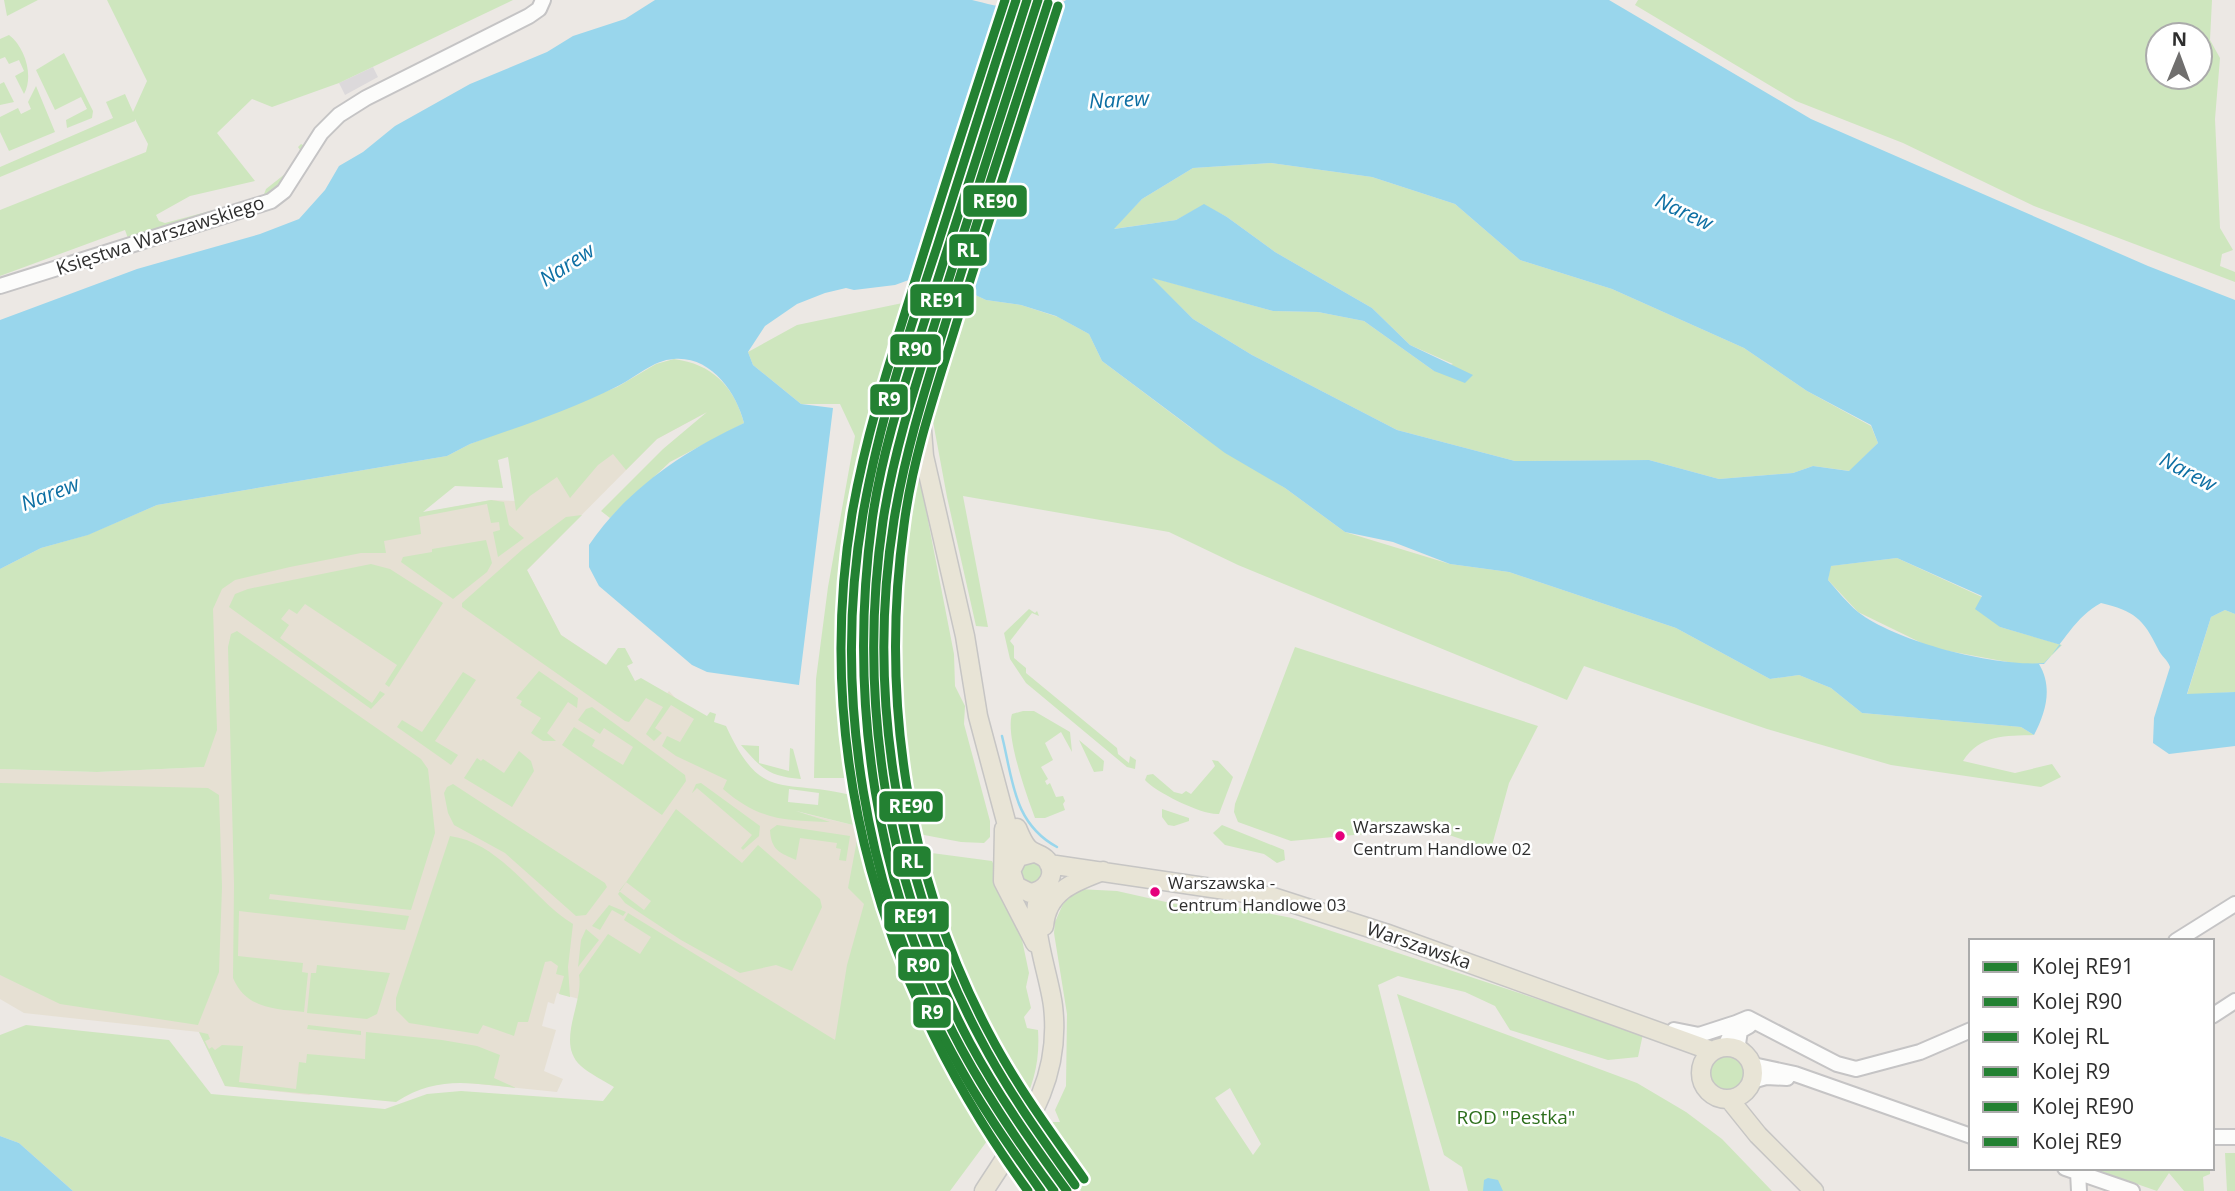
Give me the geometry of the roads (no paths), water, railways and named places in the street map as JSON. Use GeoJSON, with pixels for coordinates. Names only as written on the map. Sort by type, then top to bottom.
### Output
{"type":"FeatureCollection","features":[{"type":"Feature","properties":{"kind":"main road"},"geometry":{"type":"LineString","coordinates":[[1024,856],[1003,808],[978,716],[965,636],[924,456],[920,405],[929,340],[1038,0]]}},
{"type":"Feature","properties":{"kind":"main road"},"geometry":{"type":"LineString","coordinates":[[965,636],[977,669],[1004,787],[1024,856],[1011,877],[1016,886],[1041,881]]}},
{"type":"Feature","properties":{"kind":"main road"},"geometry":{"type":"LineString","coordinates":[[1004,787],[1020,821],[1040,842],[1104,871]]}},
{"type":"Feature","properties":{"kind":"main road"},"geometry":{"type":"LineString","coordinates":[[984,1191],[1041,1097],[1054,1057],[1053,1004],[1040,951],[1003,881],[1003,808]]}},
{"type":"Feature","properties":{"kind":"main road"},"geometry":{"type":"LineString","coordinates":[[1024,856],[1042,856],[1040,951]]}},
{"type":"Feature","properties":{"kind":"main road"},"geometry":{"type":"LineString","coordinates":[[1040,951],[1044,917],[1057,893],[1070,884],[1104,871]]}},
{"type":"Feature","properties":{"kind":"main road","name":"Warszawska"},"geometry":{"type":"LineString","coordinates":[[1041,881],[1104,871],[1273,897],[1385,933],[1720,1053]]}},
{"type":"Feature","properties":{"kind":"main road"},"geometry":{"type":"LineString","coordinates":[[1751,1079],[1720,1053],[1705,1087],[1716,1096],[1729,1099],[1814,1191]]}},
{"type":"Feature","properties":{"kind":"main road"},"geometry":{"type":"LineString","coordinates":[[1729,1099],[1751,1079]]}},
{"type":"Feature","properties":{"kind":"main road"},"geometry":{"type":"LineString","coordinates":[[1751,1079],[1750,1106],[1767,1141]]}},
{"type":"Feature","properties":{"kind":"street","name":"Księstwa Warszawskiego"},"geometry":{"type":"LineString","coordinates":[[0,286],[271,201],[284,191],[321,133],[339,115],[366,98],[529,16],[539,9],[543,0]]}},
{"type":"Feature","properties":{"kind":"street"},"geometry":{"type":"LineString","coordinates":[[2179,939],[2235,904]]}},
{"type":"Feature","properties":{"kind":"street"},"geometry":{"type":"LineString","coordinates":[[2214,1015],[2235,1001]]}},
{"type":"Feature","properties":{"kind":"street"},"geometry":{"type":"LineString","coordinates":[[1645,1025],[1699,1035],[1748,1018],[1837,1064],[1856,1069],[1920,1052],[1969,1031]]}},
{"type":"Feature","properties":{"kind":"street"},"geometry":{"type":"LineString","coordinates":[[1720,1053],[1736,1023]]}},
{"type":"Feature","properties":{"kind":"street"},"geometry":{"type":"LineString","coordinates":[[1720,1053],[1738,1044],[1740,1031],[1747,1026],[1766,1027]]}},
{"type":"Feature","properties":{"kind":"street"},"geometry":{"type":"LineString","coordinates":[[1751,1079],[1766,1077],[1805,1080],[1969,1135]]}},
{"type":"Feature","properties":{"kind":"street"},"geometry":{"type":"LineString","coordinates":[[2214,1137],[2235,1137]]}},
{"type":"Feature","properties":{"kind":"street"},"geometry":{"type":"LineString","coordinates":[[2071,1170],[2079,1191]]}},
{"type":"Feature","properties":{"kind":"street"},"geometry":{"type":"LineString","coordinates":[[2071,1170],[2132,1191]]}},
{"type":"Feature","properties":{"kind":"water","name":"Narew"},"geometry":{"type":"Polygon","coordinates":[[[655,0],[972,0],[1007,8],[1033,9],[1056,5],[1066,0],[1609,0],[1811,119],[2148,266],[2235,300],[2235,614],[2225,610],[2211,617],[2187,694],[2235,692],[2235,746],[2169,754],[2153,743],[2154,718],[2170,667],[2136,617],[2122,609],[2101,603],[2084,615],[2060,645],[2000,627],[1975,609],[1982,596],[1897,558],[1831,566],[1828,580],[1850,605],[1875,623],[1897,633],[1947,650],[2000,661],[2044,663],[2052,655],[2044,664],[2039,664],[2047,691],[2042,717],[2034,735],[2021,727],[1862,713],[1831,688],[1799,675],[1770,679],[1676,628],[1509,572],[1450,564],[1393,542],[1345,532],[1285,488],[1225,453],[1102,361],[1089,334],[1056,316],[1021,305],[986,300],[971,293],[961,280],[917,277],[895,285],[854,290],[846,288],[825,293],[797,304],[765,326],[748,352],[753,365],[801,404],[833,408],[799,685],[707,672],[692,665],[599,586],[589,567],[589,545],[604,525],[639,489],[679,459],[744,423],[735,400],[720,378],[699,363],[687,360],[666,360],[599,395],[470,444],[447,456],[157,505],[88,535],[41,548],[0,569],[0,320],[137,269],[260,234],[299,219],[325,190],[339,166],[363,152],[395,126],[470,84],[547,52],[573,36],[625,19],[655,0]],[[1271,163],[1193,168],[1142,199],[1114,229],[1176,220],[1204,204],[1227,217],[1275,252],[1372,308],[1410,345],[1473,375],[1465,383],[1434,371],[1364,321],[1318,312],[1273,311],[1152,278],[1193,319],[1252,355],[1397,430],[1515,461],[1649,460],[1719,479],[1793,473],[1813,466],[1849,471],[1878,443],[1871,425],[1807,391],[1744,348],[1612,289],[1520,260],[1455,204],[1372,177],[1271,163]]]}},
{"type":"Feature","properties":{"kind":"water"},"geometry":{"type":"Polygon","coordinates":[[[0,1136],[19,1143],[73,1191],[0,1191],[0,1136]]]}},
{"type":"Feature","properties":{"kind":"water"},"geometry":{"type":"Polygon","coordinates":[[[1484,1180],[1498,1180],[1503,1191],[1483,1191],[1484,1180]]]}},
{"type":"Feature","properties":{"kind":"waterway"},"geometry":{"type":"LineString","coordinates":[[1002,736],[1017,799],[1023,813],[1031,826],[1057,847]]}},
{"type":"Feature","properties":{"kind":"rail line","name":"RE9"},"geometry":{"type":"LineString","coordinates":[[1005,0],[945,184],[863,458],[852,514],[842,605],[842,695],[852,784],[871,870],[898,954],[934,1036],[977,1115],[1028,1191]]}},
{"type":"Feature","properties":{"kind":"rail line","name":"R9"},"geometry":{"type":"LineString","coordinates":[[1016,0],[905,346],[877,446],[863,514],[854,582],[852,652],[855,721],[863,791],[877,860],[897,927],[922,991],[952,1053],[983,1106],[1041,1191]]}},
{"type":"Feature","properties":{"kind":"rail line","name":"R90"},"geometry":{"type":"LineString","coordinates":[[1027,0],[889,440],[872,521],[865,588],[864,656],[867,724],[875,792],[907,923],[931,987],[961,1048],[1005,1121],[1054,1191]]}},
{"type":"Feature","properties":{"kind":"rail line","name":"RE91"},"geometry":{"type":"LineString","coordinates":[[1038,0],[900,440],[883,521],[876,588],[874,655],[877,722],[885,789],[917,920],[941,982],[970,1043],[1016,1118],[1067,1191]]}},
{"type":"Feature","properties":{"kind":"rail line","name":"RL"},"geometry":{"type":"LineString","coordinates":[[1048,3],[912,437],[894,520],[886,586],[884,652],[887,719],[895,786],[909,851],[928,916],[951,978],[990,1057],[1075,1185]]}},
{"type":"Feature","properties":{"kind":"rail line","name":"RE90"},"geometry":{"type":"LineString","coordinates":[[1058,6],[971,276],[920,446],[904,525],[897,590],[896,656],[899,721],[907,786],[920,850],[938,913],[961,974],[999,1052],[1084,1179]]}},
{"type":"Feature","properties":{"kind":"place","name":"Warszawska - Centrum Handlowe 02"},"geometry":{"type":"Point","coordinates":[1340,836]}},
{"type":"Feature","properties":{"kind":"place","name":"Warszawska - Centrum Handlowe 03"},"geometry":{"type":"Point","coordinates":[1155,892]}},
{"type":"Feature","properties":{"kind":"park label","name":"ROD \"Pestka\""},"geometry":{"type":"Point","coordinates":[1516,1117]}}]}
